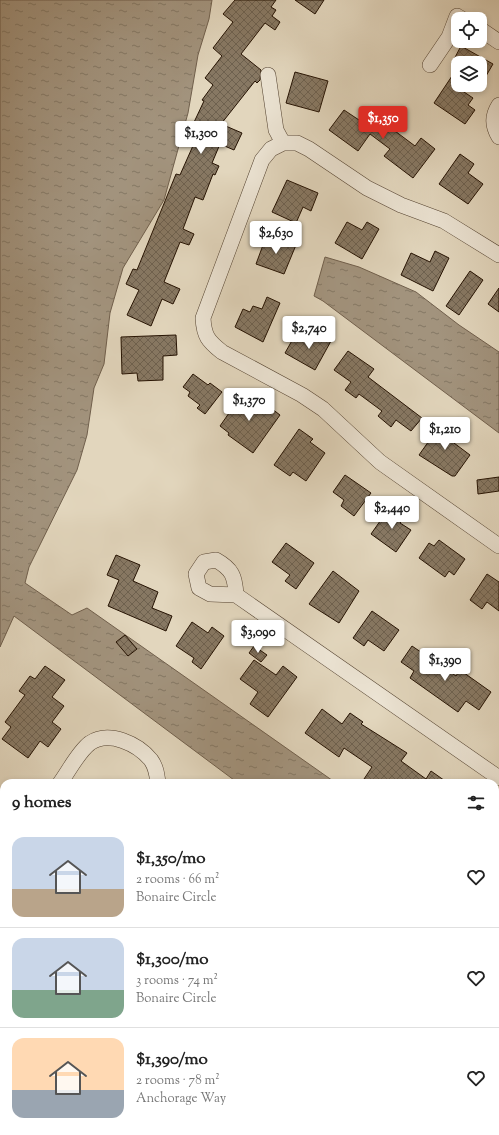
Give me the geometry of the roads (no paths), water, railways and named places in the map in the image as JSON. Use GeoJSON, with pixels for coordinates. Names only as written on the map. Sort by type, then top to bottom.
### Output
{"type":"FeatureCollection","features":[{"type":"Feature","properties":{"kind":"street"},"geometry":{"type":"LineString","coordinates":[[430,65],[451,34]]}},
{"type":"Feature","properties":{"kind":"street"},"geometry":{"type":"LineString","coordinates":[[487,34],[499,42]]}},
{"type":"Feature","properties":{"kind":"street"},"geometry":{"type":"LineString","coordinates":[[268,75],[276,130],[283,143]]}},
{"type":"Feature","properties":{"kind":"street"},"geometry":{"type":"LineString","coordinates":[[499,105],[493,114],[494,128],[499,137]]}},
{"type":"Feature","properties":{"kind":"street"},"geometry":{"type":"LineString","coordinates":[[499,255],[471,236],[444,221],[401,205],[367,188],[334,168],[309,149],[297,143],[283,143],[270,149],[262,160],[203,318],[204,333],[212,344],[222,352],[302,395],[323,409],[380,462],[499,546]]}},
{"type":"Feature","properties":{"kind":"street"},"geometry":{"type":"LineString","coordinates":[[236,595],[499,778]]}},
{"type":"Feature","properties":{"kind":"street"},"geometry":{"type":"LineString","coordinates":[[63,779],[90,743],[103,738],[116,738],[129,743],[150,759],[157,770],[158,779]]}},
{"type":"Feature","properties":{"kind":"water"},"geometry":{"type":"Polygon","coordinates":[[[0,0],[212,0],[209,19],[198,55],[188,113],[164,200],[123,268],[110,313],[104,364],[94,388],[87,435],[77,470],[29,567],[25,583],[72,615],[87,608],[330,779],[233,779],[14,616],[0,647],[0,0]]]}},
{"type":"Feature","properties":{"kind":"water"},"geometry":{"type":"Polygon","coordinates":[[[325,257],[359,267],[416,292],[459,325],[499,352],[499,433],[323,301],[314,296],[325,257]]]}}]}
